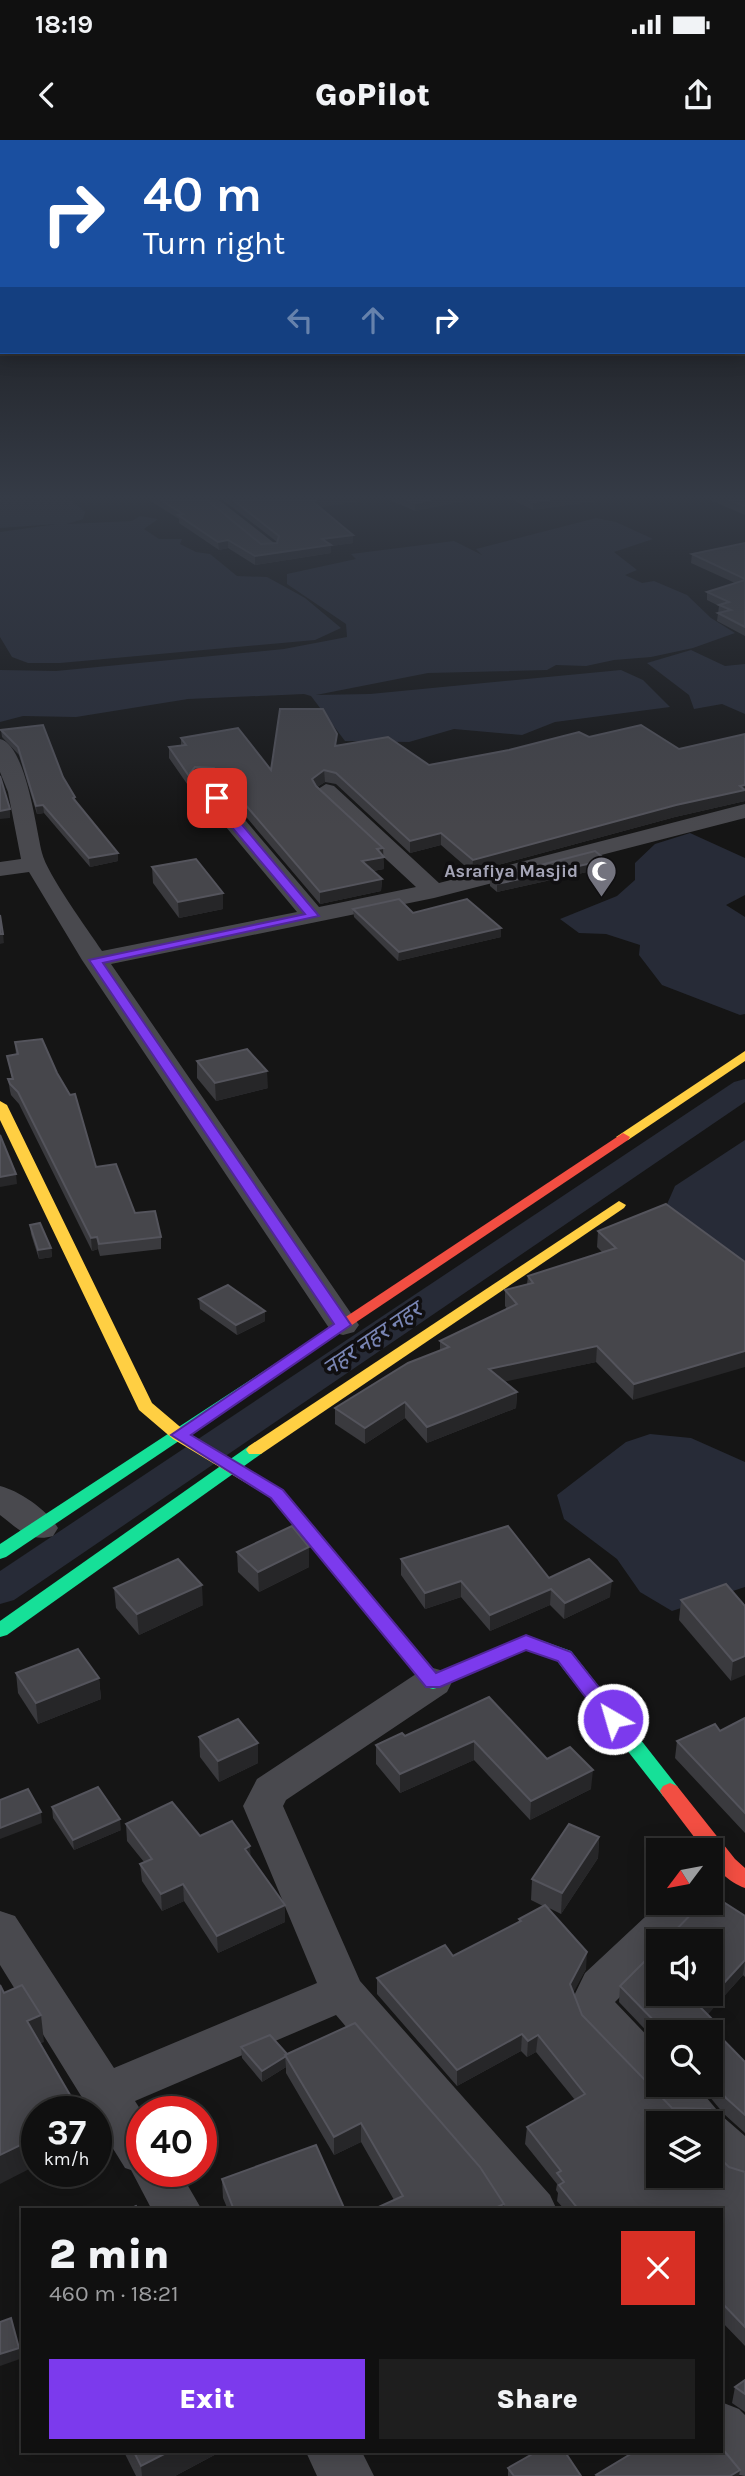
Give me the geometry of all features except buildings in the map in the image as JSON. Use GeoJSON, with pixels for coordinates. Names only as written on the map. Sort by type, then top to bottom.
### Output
{"type":"FeatureCollection","features":[{"type":"Feature","properties":{"kind":"street"},"geometry":{"type":"LineString","coordinates":[[0,745],[19,792],[31,857],[35,864],[95,960],[343,1325]]}},
{"type":"Feature","properties":{"kind":"street"},"geometry":{"type":"LineString","coordinates":[[204,786],[313,916]]}},
{"type":"Feature","properties":{"kind":"street"},"geometry":{"type":"LineString","coordinates":[[326,791],[434,891]]}},
{"type":"Feature","properties":{"kind":"street"},"geometry":{"type":"LineString","coordinates":[[95,960],[434,891],[745,811]]}},
{"type":"Feature","properties":{"kind":"street"},"geometry":{"type":"LineString","coordinates":[[0,870],[35,864]]}},
{"type":"Feature","properties":{"kind":"street"},"geometry":{"type":"LineString","coordinates":[[0,1553],[185,1438],[343,1325],[745,1055]]}},
{"type":"Feature","properties":{"kind":"street"},"geometry":{"type":"LineString","coordinates":[[0,1105],[145,1406],[185,1438],[277,1494],[433,1682]]}},
{"type":"Feature","properties":{"kind":"street"},"geometry":{"type":"LineString","coordinates":[[0,1630],[228,1464],[619,1205]]}},
{"type":"Feature","properties":{"kind":"street"},"geometry":{"type":"LineString","coordinates":[[0,1497],[40,1528]]}},
{"type":"Feature","properties":{"kind":"street"},"geometry":{"type":"LineString","coordinates":[[531,2208],[343,1992],[263,1806],[271,1790],[433,1682],[526,1642],[564,1656],[728,1876]]}},
{"type":"Feature","properties":{"kind":"street"},"geometry":{"type":"LineString","coordinates":[[646,2065],[599,2017],[593,2002],[601,1986],[675,1915]]}},
{"type":"Feature","properties":{"kind":"street"},"geometry":{"type":"LineString","coordinates":[[0,1928],[126,2128]]}},
{"type":"Feature","properties":{"kind":"street"},"geometry":{"type":"LineString","coordinates":[[104,2093],[343,1992]]}},
{"type":"Feature","properties":{"kind":"street"},"geometry":{"type":"LineString","coordinates":[[677,2097],[691,2111]]}},
{"type":"Feature","properties":{"kind":"street"},"geometry":{"type":"LineString","coordinates":[[723,2145],[745,2167]]}},
{"type":"Feature","properties":{"kind":"street"},"geometry":{"type":"LineString","coordinates":[[163,2187],[177,2208]]}},
{"type":"Feature","properties":{"kind":"street"},"geometry":{"type":"LineString","coordinates":[[723,2429],[745,2455]]}},
{"type":"Feature","properties":{"kind":"street"},"geometry":{"type":"LineString","coordinates":[[333,2453],[347,2476]]}},
{"type":"Feature","properties":{"kind":"water"},"geometry":{"type":"Polygon","coordinates":[[[0,609],[318,609],[341,628],[315,640],[60,663],[28,663],[12,657],[0,637],[0,609]]]}},
{"type":"Feature","properties":{"kind":"water"},"geometry":{"type":"Polygon","coordinates":[[[324,609],[702,609],[735,633],[693,648],[651,657],[614,660],[586,666],[556,665],[547,670],[428,673],[316,695],[370,694],[621,670],[643,680],[670,707],[555,722],[522,735],[454,729],[409,742],[345,741],[311,696],[304,694],[188,699],[76,717],[23,716],[0,722],[0,670],[56,671],[284,649],[347,637],[346,624],[324,609]]]}},
{"type":"Feature","properties":{"kind":"water"},"geometry":{"type":"Polygon","coordinates":[[[691,650],[725,666],[745,664],[745,714],[722,704],[694,709],[689,695],[647,663],[691,650]]]}},
{"type":"Feature","properties":{"kind":"water"},"geometry":{"type":"Polygon","coordinates":[[[690,833],[745,858],[745,895],[726,905],[745,917],[745,1014],[740,1015],[662,985],[639,955],[640,945],[606,934],[579,933],[560,919],[617,896],[635,880],[635,863],[655,844],[690,833]]]}},
{"type":"Feature","properties":{"kind":"water"},"geometry":{"type":"Polygon","coordinates":[[[745,1140],[745,1271],[664,1211],[675,1186],[745,1140]]]}},
{"type":"Feature","properties":{"kind":"water"},"geometry":{"type":"Polygon","coordinates":[[[650,1434],[691,1438],[745,1462],[745,1587],[672,1611],[640,1592],[617,1559],[564,1519],[557,1495],[626,1442],[650,1434]]]}},
{"type":"Feature","properties":{"kind":"waterway","name":"नहर नहर नहर"},"geometry":{"type":"LineString","coordinates":[[0,1590],[745,1088]]}},
{"type":"Feature","properties":{"kind":"traffic: fast"},"geometry":{"type":"LineString","coordinates":[[0,1553],[334,1330]]}},
{"type":"Feature","properties":{"kind":"traffic: fast"},"geometry":{"type":"LineString","coordinates":[[0,1630],[255,1450]]}},
{"type":"Feature","properties":{"kind":"traffic: fast"},"geometry":{"type":"LineString","coordinates":[[290,1510],[433,1682],[526,1642],[564,1656],[670,1791]]}},
{"type":"Feature","properties":{"kind":"traffic: slow"},"geometry":{"type":"LineString","coordinates":[[623,1137],[745,1055]]}},
{"type":"Feature","properties":{"kind":"traffic: slow"},"geometry":{"type":"LineString","coordinates":[[0,1105],[145,1406],[179,1435],[277,1494],[290,1510]]}},
{"type":"Feature","properties":{"kind":"traffic: slow"},"geometry":{"type":"LineString","coordinates":[[255,1450],[619,1205]]}},
{"type":"Feature","properties":{"kind":"traffic: jam"},"geometry":{"type":"LineString","coordinates":[[334,1330],[623,1137]]}},
{"type":"Feature","properties":{"kind":"traffic: jam"},"geometry":{"type":"LineString","coordinates":[[670,1791],[728,1865],[745,1880]]}},
{"type":"Feature","properties":{"kind":"place","name":"Asrafiya Masjid"},"geometry":{"type":"Point","coordinates":[601,898]}},
{"type":"Feature","properties":{"kind":"route"},"geometry":{"type":"LineString","coordinates":[[217,798],[223,810],[259,849],[277,875],[313,916],[95,960],[343,1325],[179,1435],[277,1494],[433,1682],[526,1642],[564,1656],[613,1719]]}}]}
